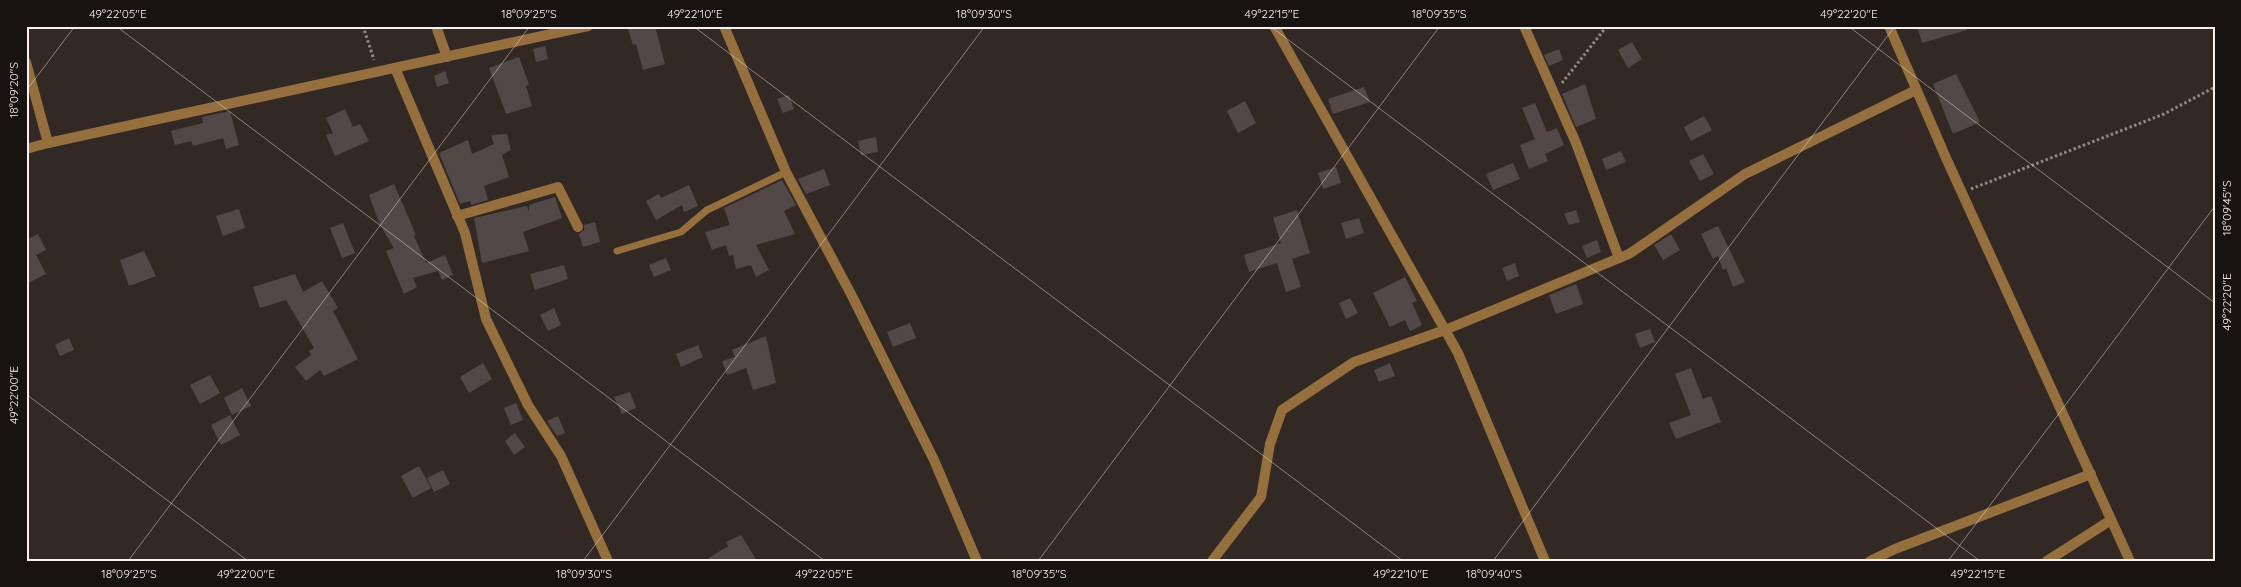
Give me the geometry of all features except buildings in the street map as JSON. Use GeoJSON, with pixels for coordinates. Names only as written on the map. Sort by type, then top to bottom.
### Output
{"type":"FeatureCollection","features":[{"type":"Feature","properties":{"kind":"street"},"geometry":{"type":"LineString","coordinates":[[436,26],[447,57]]}},
{"type":"Feature","properties":{"kind":"street"},"geometry":{"type":"LineString","coordinates":[[26,149],[588,26]]}},
{"type":"Feature","properties":{"kind":"street"},"geometry":{"type":"LineString","coordinates":[[724,26],[786,172],[852,296],[929,451],[977,561]]}},
{"type":"Feature","properties":{"kind":"street"},"geometry":{"type":"LineString","coordinates":[[1274,26],[1458,353],[1545,561]]}},
{"type":"Feature","properties":{"kind":"street"},"geometry":{"type":"LineString","coordinates":[[1524,26],[1576,142],[1619,258]]}},
{"type":"Feature","properties":{"kind":"street"},"geometry":{"type":"LineString","coordinates":[[1889,26],[1962,193],[2130,561]]}},
{"type":"Feature","properties":{"kind":"street"},"geometry":{"type":"LineString","coordinates":[[26,62],[48,143]]}},
{"type":"Feature","properties":{"kind":"street"},"geometry":{"type":"LineString","coordinates":[[395,68],[464,233],[486,319],[528,405],[561,456],[608,561]]}},
{"type":"Feature","properties":{"kind":"street"},"geometry":{"type":"LineString","coordinates":[[1212,561],[1261,497],[1270,444],[1282,410],[1354,362],[1446,330],[1629,254],[1745,174],[1916,90]]}},
{"type":"Feature","properties":{"kind":"street"},"geometry":{"type":"LineString","coordinates":[[457,216],[558,187],[578,227]]}},
{"type":"Feature","properties":{"kind":"street"},"geometry":{"type":"LineString","coordinates":[[1870,561],[1895,549],[2090,474]]}},
{"type":"Feature","properties":{"kind":"street"},"geometry":{"type":"LineString","coordinates":[[2047,561],[2111,520]]}},
{"type":"Feature","properties":{"kind":"lane"},"geometry":{"type":"LineString","coordinates":[[617,251],[681,232],[707,210],[786,172]]}},
{"type":"Feature","properties":{"kind":"path"},"geometry":{"type":"LineString","coordinates":[[363,26],[378,72]]}},
{"type":"Feature","properties":{"kind":"path"},"geometry":{"type":"LineString","coordinates":[[1554,93],[1607,26]]}},
{"type":"Feature","properties":{"kind":"path"},"geometry":{"type":"LineString","coordinates":[[1962,193],[2164,114],[2215,87]]}}]}
